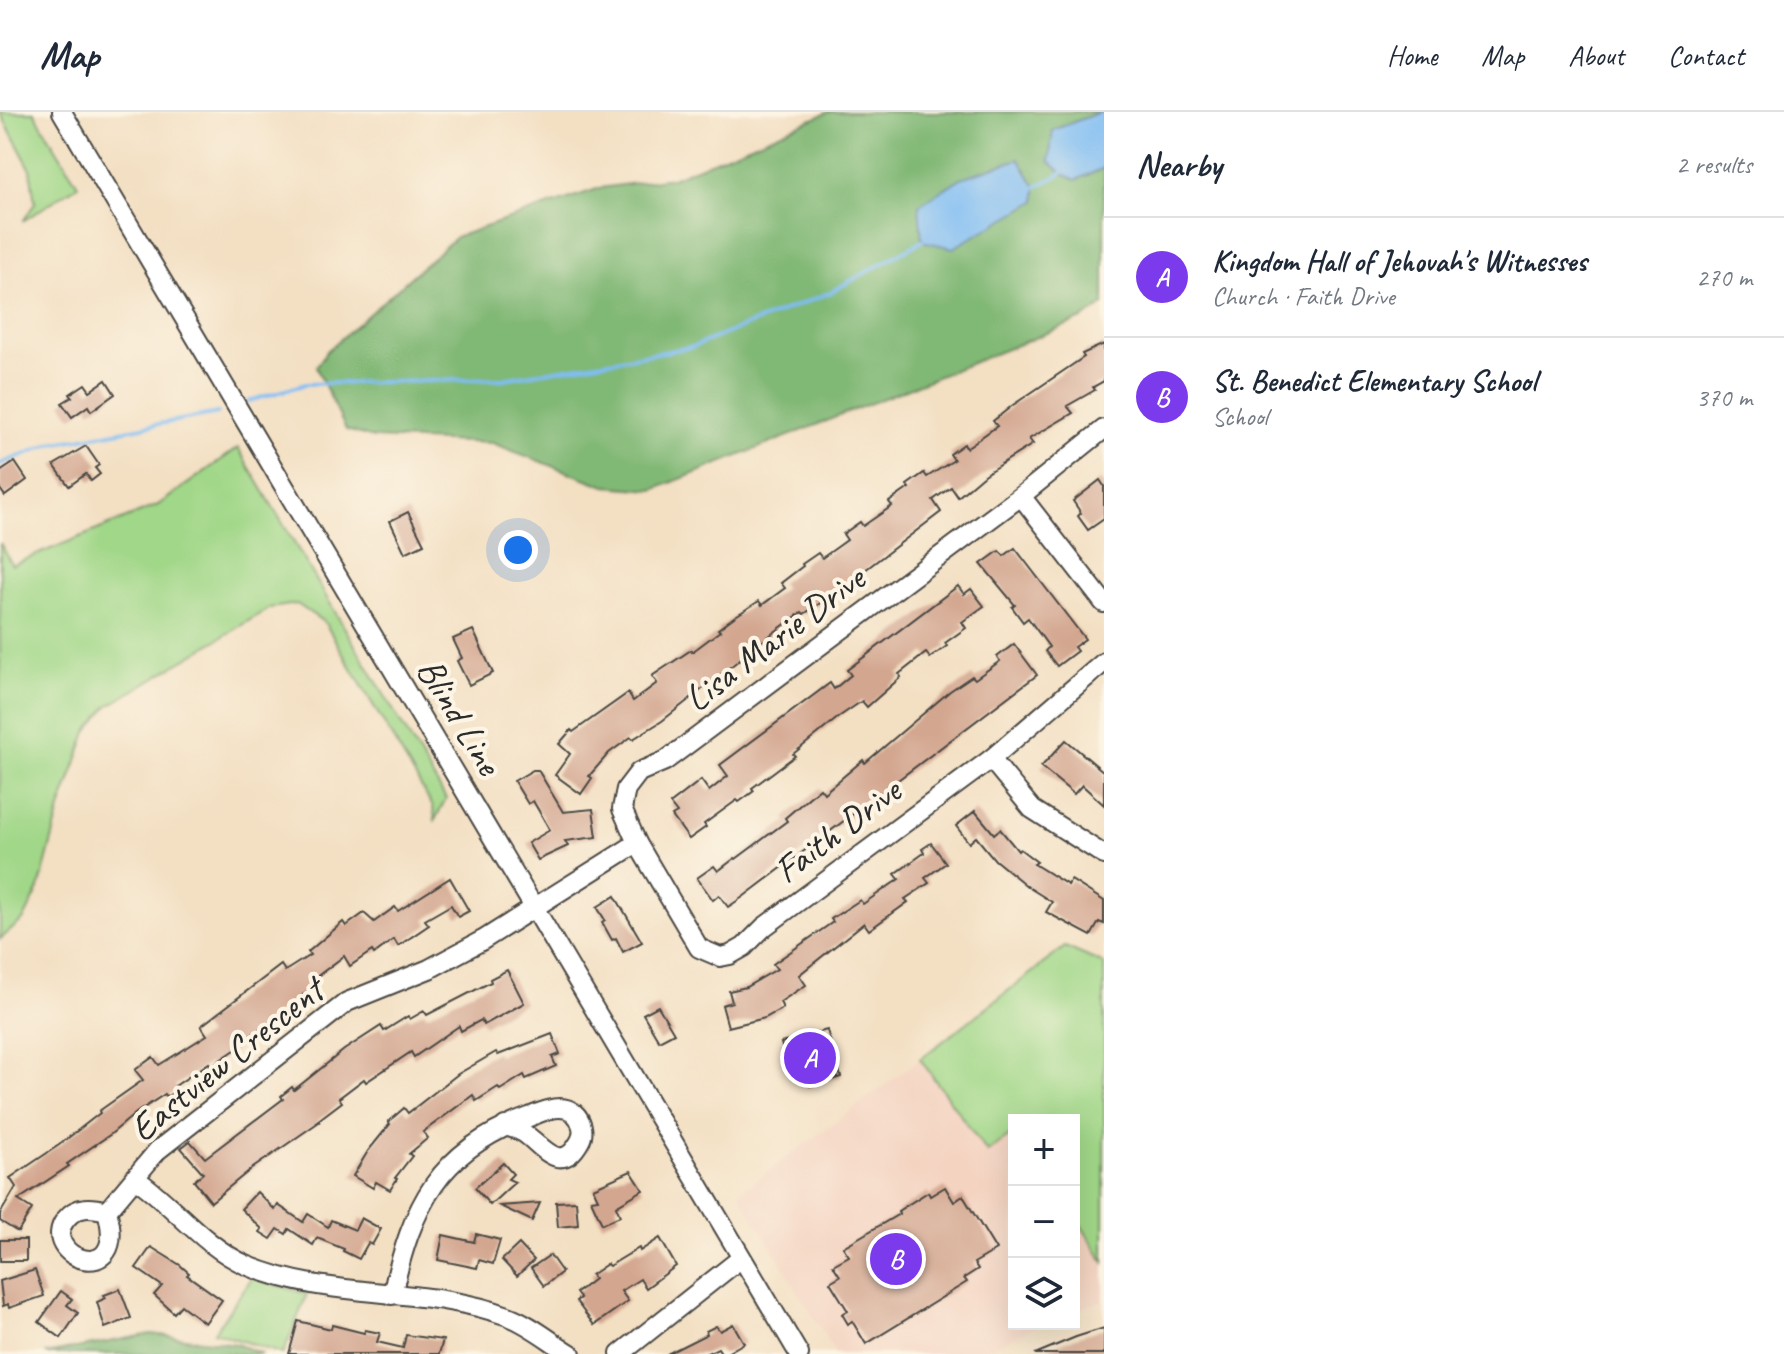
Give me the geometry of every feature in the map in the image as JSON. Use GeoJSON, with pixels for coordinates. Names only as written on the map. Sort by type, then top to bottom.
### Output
{"type":"FeatureCollection","features":[{"type":"Feature","properties":{"kind":"street","name":"Blind Line"},"geometry":{"type":"LineString","coordinates":[[62,112],[799,1354]]}},
{"type":"Feature","properties":{"kind":"street","name":"Lisa Marie Drive"},"geometry":{"type":"LineString","coordinates":[[637,843],[622,809],[626,789],[639,772],[665,761],[1021,496],[1104,429]]}},
{"type":"Feature","properties":{"kind":"street"},"geometry":{"type":"LineString","coordinates":[[1021,496],[1104,603]]}},
{"type":"Feature","properties":{"kind":"street","name":"Faith Drive"},"geometry":{"type":"LineString","coordinates":[[637,843],[699,948],[720,957],[730,955],[991,759],[1104,662]]}},
{"type":"Feature","properties":{"kind":"street"},"geometry":{"type":"LineString","coordinates":[[991,759],[1032,809],[1104,855]]}},
{"type":"Feature","properties":{"kind":"street"},"geometry":{"type":"LineString","coordinates":[[534,908],[637,843]]}},
{"type":"Feature","properties":{"kind":"street","name":"Eastview Crescent"},"geometry":{"type":"LineString","coordinates":[[534,908],[429,969],[347,1002],[158,1150],[136,1179],[170,1205],[200,1235],[245,1264],[318,1287],[446,1300],[511,1317],[571,1354]]}},
{"type":"Feature","properties":{"kind":"street"},"geometry":{"type":"LineString","coordinates":[[392,1295],[416,1215],[438,1176],[458,1155],[505,1126]]}},
{"type":"Feature","properties":{"kind":"street"},"geometry":{"type":"LineString","coordinates":[[107,1211],[136,1179]]}},
{"type":"Feature","properties":{"kind":"street"},"geometry":{"type":"LineString","coordinates":[[620,1354],[740,1259]]}},
{"type":"Feature","properties":{"kind":"shaded area"},"geometry":{"type":"Polygon","coordinates":[[[920,1059],[987,1152],[1008,1137],[1008,1330],[1028,1330],[979,1354],[836,1354],[739,1193],[920,1059]]]}},
{"type":"Feature","properties":{"kind":"shaded area"},"geometry":{"type":"Polygon","coordinates":[[[1080,1224],[1104,1262],[1104,1301],[1080,1308],[1080,1224]]]}},
{"type":"Feature","properties":{"kind":"green space"},"geometry":{"type":"Polygon","coordinates":[[[0,112],[34,112],[78,185],[23,221],[35,203],[30,168],[0,112]]]}},
{"type":"Feature","properties":{"kind":"green space"},"geometry":{"type":"Polygon","coordinates":[[[829,112],[1100,112],[1053,130],[1076,180],[1104,168],[1104,305],[1082,319],[653,490],[605,486],[492,443],[373,438],[346,430],[316,367],[327,351],[456,237],[600,188],[672,178],[829,112]]]}},
{"type":"Feature","properties":{"kind":"green space"},"geometry":{"type":"Polygon","coordinates":[[[238,448],[446,799],[435,820],[433,807],[325,623],[297,604],[270,608],[108,706],[87,732],[61,806],[39,889],[24,919],[0,939],[0,543],[12,565],[158,505],[238,448]]]}},
{"type":"Feature","properties":{"kind":"green space"},"geometry":{"type":"Polygon","coordinates":[[[1065,947],[1104,964],[1104,1262],[1080,1224],[1080,1114],[1008,1114],[1008,1137],[987,1152],[920,1059],[1065,947]]]}},
{"type":"Feature","properties":{"kind":"green space"},"geometry":{"type":"Polygon","coordinates":[[[252,1278],[307,1294],[283,1354],[214,1332],[252,1278]]]}},
{"type":"Feature","properties":{"kind":"green space"},"geometry":{"type":"Polygon","coordinates":[[[151,1334],[236,1344],[262,1354],[45,1354],[151,1334]]]}},
{"type":"Feature","properties":{"kind":"water"},"geometry":{"type":"Polygon","coordinates":[[[1104,112],[1104,168],[1076,180],[1049,161],[1053,130],[1104,112]]]}},
{"type":"Feature","properties":{"kind":"water"},"geometry":{"type":"Polygon","coordinates":[[[1019,159],[1036,187],[1036,201],[953,248],[922,241],[919,205],[961,178],[1019,159]]]}},
{"type":"Feature","properties":{"kind":"building"},"geometry":{"type":"Polygon","coordinates":[[[1104,344],[1104,381],[1093,387],[1095,390],[1067,406],[1073,413],[1029,439],[1033,444],[985,474],[958,497],[951,487],[933,500],[941,512],[831,596],[773,633],[662,721],[609,753],[589,776],[592,778],[581,794],[555,775],[570,754],[559,744],[571,730],[573,732],[628,693],[633,701],[657,683],[652,676],[692,652],[734,617],[759,601],[762,605],[785,588],[781,583],[802,564],[818,553],[822,558],[847,540],[843,534],[860,522],[863,526],[892,506],[889,502],[909,488],[907,485],[924,473],[927,477],[954,460],[950,454],[964,444],[966,448],[997,426],[993,421],[1013,405],[1084,357],[1082,354],[1104,344]]]}},
{"type":"Feature","properties":{"kind":"building"},"geometry":{"type":"Polygon","coordinates":[[[106,380],[115,394],[91,411],[88,406],[72,417],[62,403],[72,397],[70,394],[85,384],[90,391],[106,380]]]}},
{"type":"Feature","properties":{"kind":"building"},"geometry":{"type":"Polygon","coordinates":[[[86,446],[99,465],[95,468],[100,474],[91,481],[86,474],[69,486],[54,465],[86,446]]]}},
{"type":"Feature","properties":{"kind":"building"},"geometry":{"type":"Polygon","coordinates":[[[15,462],[27,480],[5,496],[0,489],[0,472],[15,462]]]}},
{"type":"Feature","properties":{"kind":"building"},"geometry":{"type":"Polygon","coordinates":[[[1100,480],[1104,486],[1104,519],[1088,530],[1078,516],[1081,513],[1073,501],[1100,480]]]}},
{"type":"Feature","properties":{"kind":"building"},"geometry":{"type":"Polygon","coordinates":[[[408,512],[424,544],[405,553],[390,521],[408,512]]]}},
{"type":"Feature","properties":{"kind":"building"},"geometry":{"type":"Polygon","coordinates":[[[1015,548],[1085,639],[1074,647],[1077,651],[1057,666],[1045,651],[1049,647],[1028,618],[1023,622],[1012,607],[1015,605],[981,564],[999,551],[1004,556],[1015,548]]]}},
{"type":"Feature","properties":{"kind":"building"},"geometry":{"type":"Polygon","coordinates":[[[958,586],[964,594],[971,589],[984,606],[962,622],[966,628],[945,643],[947,646],[930,658],[926,653],[899,674],[901,677],[867,707],[862,701],[840,716],[793,754],[795,756],[752,788],[754,791],[704,824],[706,827],[689,839],[672,816],[677,813],[670,804],[701,780],[709,791],[728,776],[720,765],[830,683],[834,689],[851,675],[847,670],[958,586]]]}},
{"type":"Feature","properties":{"kind":"building"},"geometry":{"type":"Polygon","coordinates":[[[473,630],[493,673],[469,685],[457,661],[462,658],[453,639],[473,630]]]}},
{"type":"Feature","properties":{"kind":"building"},"geometry":{"type":"Polygon","coordinates":[[[1014,644],[1037,675],[743,897],[728,907],[719,895],[713,900],[697,878],[714,866],[718,871],[736,859],[787,821],[785,818],[820,788],[824,793],[863,760],[865,763],[950,691],[972,676],[975,679],[1000,661],[997,657],[1014,644]]]}},
{"type":"Feature","properties":{"kind":"building"},"geometry":{"type":"Polygon","coordinates":[[[1066,740],[1104,772],[1104,805],[1082,785],[1074,794],[1041,767],[1066,740]]]}},
{"type":"Feature","properties":{"kind":"building"},"geometry":{"type":"Polygon","coordinates":[[[538,770],[563,812],[593,809],[597,837],[565,841],[568,846],[538,860],[528,843],[550,830],[533,801],[528,804],[514,781],[538,770]]]}},
{"type":"Feature","properties":{"kind":"building"},"geometry":{"type":"Polygon","coordinates":[[[975,811],[994,834],[1000,829],[1018,851],[1020,849],[1037,862],[1034,864],[1068,885],[1071,880],[1104,901],[1104,924],[1099,922],[1091,936],[1046,912],[1052,902],[995,860],[976,837],[969,843],[956,826],[975,811]]]}},
{"type":"Feature","properties":{"kind":"building"},"geometry":{"type":"Polygon","coordinates":[[[931,843],[946,863],[925,878],[929,883],[869,930],[864,923],[799,975],[806,985],[780,1002],[783,1008],[765,1018],[728,1027],[722,1005],[732,1002],[729,991],[746,987],[777,969],[773,964],[833,922],[831,919],[860,900],[863,904],[899,879],[895,874],[924,853],[922,849],[931,843]]]}},
{"type":"Feature","properties":{"kind":"building"},"geometry":{"type":"Polygon","coordinates":[[[450,878],[469,911],[458,917],[451,905],[425,920],[429,925],[398,946],[394,939],[350,966],[344,956],[311,981],[315,986],[301,999],[238,1048],[175,1086],[177,1089],[167,1097],[165,1094],[136,1113],[67,1164],[69,1166],[18,1200],[32,1209],[18,1232],[0,1221],[0,1214],[16,1187],[10,1178],[59,1145],[99,1111],[143,1080],[135,1070],[153,1057],[159,1065],[207,1035],[201,1026],[281,965],[285,971],[310,955],[308,952],[343,922],[346,926],[364,913],[374,922],[395,907],[398,911],[450,878]]]}},
{"type":"Feature","properties":{"kind":"building"},"geometry":{"type":"Polygon","coordinates":[[[615,896],[642,942],[623,952],[616,938],[612,940],[597,907],[615,896]]]}},
{"type":"Feature","properties":{"kind":"building"},"geometry":{"type":"Polygon","coordinates":[[[507,970],[524,1003],[484,1025],[481,1020],[461,1031],[459,1026],[414,1057],[411,1052],[366,1082],[364,1079],[339,1098],[342,1102],[319,1122],[250,1170],[211,1202],[194,1181],[203,1173],[181,1148],[190,1141],[205,1158],[283,1099],[281,1096],[292,1087],[294,1090],[344,1050],[381,1026],[384,1031],[408,1016],[410,1019],[424,1011],[427,1015],[491,982],[490,979],[507,970]]]}},
{"type":"Feature","properties":{"kind":"building"},"geometry":{"type":"Polygon","coordinates":[[[658,1006],[674,1033],[659,1041],[643,1014],[658,1006]]]}},
{"type":"Feature","properties":{"kind":"building"},"geometry":{"type":"Polygon","coordinates":[[[827,1030],[841,1077],[810,1086],[806,1072],[791,1076],[781,1043],[827,1030]]]}},
{"type":"Feature","properties":{"kind":"building"},"geometry":{"type":"Polygon","coordinates":[[[552,1034],[560,1054],[552,1057],[556,1066],[526,1079],[524,1075],[476,1101],[473,1095],[423,1132],[428,1138],[409,1154],[412,1156],[390,1190],[376,1182],[373,1188],[353,1176],[390,1124],[388,1122],[404,1108],[408,1113],[458,1074],[496,1052],[498,1055],[552,1034]]]}},
{"type":"Feature","properties":{"kind":"building"},"geometry":{"type":"Polygon","coordinates":[[[503,1163],[513,1174],[508,1179],[515,1182],[490,1205],[475,1188],[503,1163]]]}},
{"type":"Feature","properties":{"kind":"building"},"geometry":{"type":"Polygon","coordinates":[[[631,1171],[643,1190],[616,1206],[620,1216],[602,1224],[591,1200],[598,1199],[593,1188],[631,1171]]]}},
{"type":"Feature","properties":{"kind":"building"},"geometry":{"type":"Polygon","coordinates":[[[945,1187],[954,1202],[963,1196],[996,1250],[974,1263],[978,1269],[964,1278],[967,1282],[866,1344],[852,1321],[848,1324],[842,1314],[848,1311],[830,1282],[840,1276],[833,1265],[849,1256],[843,1247],[899,1214],[898,1211],[928,1192],[930,1196],[945,1187]]]}},
{"type":"Feature","properties":{"kind":"building"},"geometry":{"type":"Polygon","coordinates":[[[257,1192],[275,1210],[278,1205],[303,1222],[308,1214],[328,1227],[331,1220],[355,1230],[361,1218],[381,1229],[359,1259],[317,1238],[313,1245],[289,1229],[286,1234],[278,1229],[271,1239],[260,1232],[262,1229],[241,1209],[257,1192]]]}},
{"type":"Feature","properties":{"kind":"building"},"geometry":{"type":"Polygon","coordinates":[[[576,1201],[578,1225],[558,1227],[556,1202],[576,1201]]]}},
{"type":"Feature","properties":{"kind":"building"},"geometry":{"type":"Polygon","coordinates":[[[540,1203],[532,1221],[500,1206],[540,1203]]]}},
{"type":"Feature","properties":{"kind":"building"},"geometry":{"type":"Polygon","coordinates":[[[476,1234],[500,1240],[493,1264],[479,1260],[477,1268],[438,1260],[443,1235],[474,1242],[476,1234]]]}},
{"type":"Feature","properties":{"kind":"building"},"geometry":{"type":"Polygon","coordinates":[[[660,1238],[676,1266],[646,1288],[640,1279],[621,1291],[628,1301],[594,1325],[576,1301],[580,1298],[576,1293],[594,1279],[591,1275],[607,1264],[609,1266],[639,1248],[640,1251],[660,1238]]]}},
{"type":"Feature","properties":{"kind":"building"},"geometry":{"type":"Polygon","coordinates":[[[0,1240],[26,1240],[26,1261],[0,1261],[0,1240]]]}},
{"type":"Feature","properties":{"kind":"building"},"geometry":{"type":"Polygon","coordinates":[[[519,1244],[534,1260],[517,1276],[502,1260],[519,1244]]]}},
{"type":"Feature","properties":{"kind":"building"},"geometry":{"type":"Polygon","coordinates":[[[151,1247],[180,1265],[189,1273],[187,1275],[222,1300],[205,1323],[181,1305],[174,1313],[154,1295],[162,1286],[136,1268],[151,1247]]]}},
{"type":"Feature","properties":{"kind":"building"},"geometry":{"type":"Polygon","coordinates":[[[550,1255],[562,1272],[544,1286],[531,1268],[550,1255]]]}},
{"type":"Feature","properties":{"kind":"building"},"geometry":{"type":"Polygon","coordinates":[[[35,1270],[44,1296],[9,1308],[8,1304],[3,1306],[0,1281],[35,1270]]]}},
{"type":"Feature","properties":{"kind":"building"},"geometry":{"type":"Polygon","coordinates":[[[120,1289],[131,1318],[105,1328],[97,1302],[106,1298],[104,1295],[120,1289]]]}},
{"type":"Feature","properties":{"kind":"building"},"geometry":{"type":"Polygon","coordinates":[[[61,1291],[72,1299],[67,1305],[78,1313],[61,1338],[39,1322],[61,1291]]]}},
{"type":"Feature","properties":{"kind":"building"},"geometry":{"type":"Polygon","coordinates":[[[298,1321],[331,1329],[332,1325],[364,1333],[365,1330],[380,1333],[377,1342],[403,1348],[406,1335],[443,1340],[439,1354],[289,1354],[298,1321]]]}},
{"type":"Feature","properties":{"kind":"building"},"geometry":{"type":"Polygon","coordinates":[[[733,1324],[744,1343],[725,1354],[718,1348],[705,1354],[667,1354],[707,1334],[706,1331],[716,1326],[720,1331],[733,1324]]]}},
{"type":"Feature","properties":{"kind":"building"},"geometry":{"type":"Polygon","coordinates":[[[1104,1328],[1104,1354],[1035,1354],[1076,1337],[1104,1328]]]}},
{"type":"Feature","properties":{"kind":"waterway"},"geometry":{"type":"LineString","coordinates":[[1036,187],[1066,171]]}},
{"type":"Feature","properties":{"kind":"waterway"},"geometry":{"type":"LineString","coordinates":[[249,401],[306,384],[503,379],[692,347],[829,293],[922,241]]}},
{"type":"Feature","properties":{"kind":"waterway"},"geometry":{"type":"LineString","coordinates":[[0,464],[51,444],[218,413]]}},
{"type":"Feature","properties":{"kind":"place","name":"Kingdom Hall of Jehovah's Witnesses"},"geometry":{"type":"Point","coordinates":[810,1058]}},
{"type":"Feature","properties":{"kind":"place","name":"St. Benedict Elementary School"},"geometry":{"type":"Point","coordinates":[896,1259]}}]}
